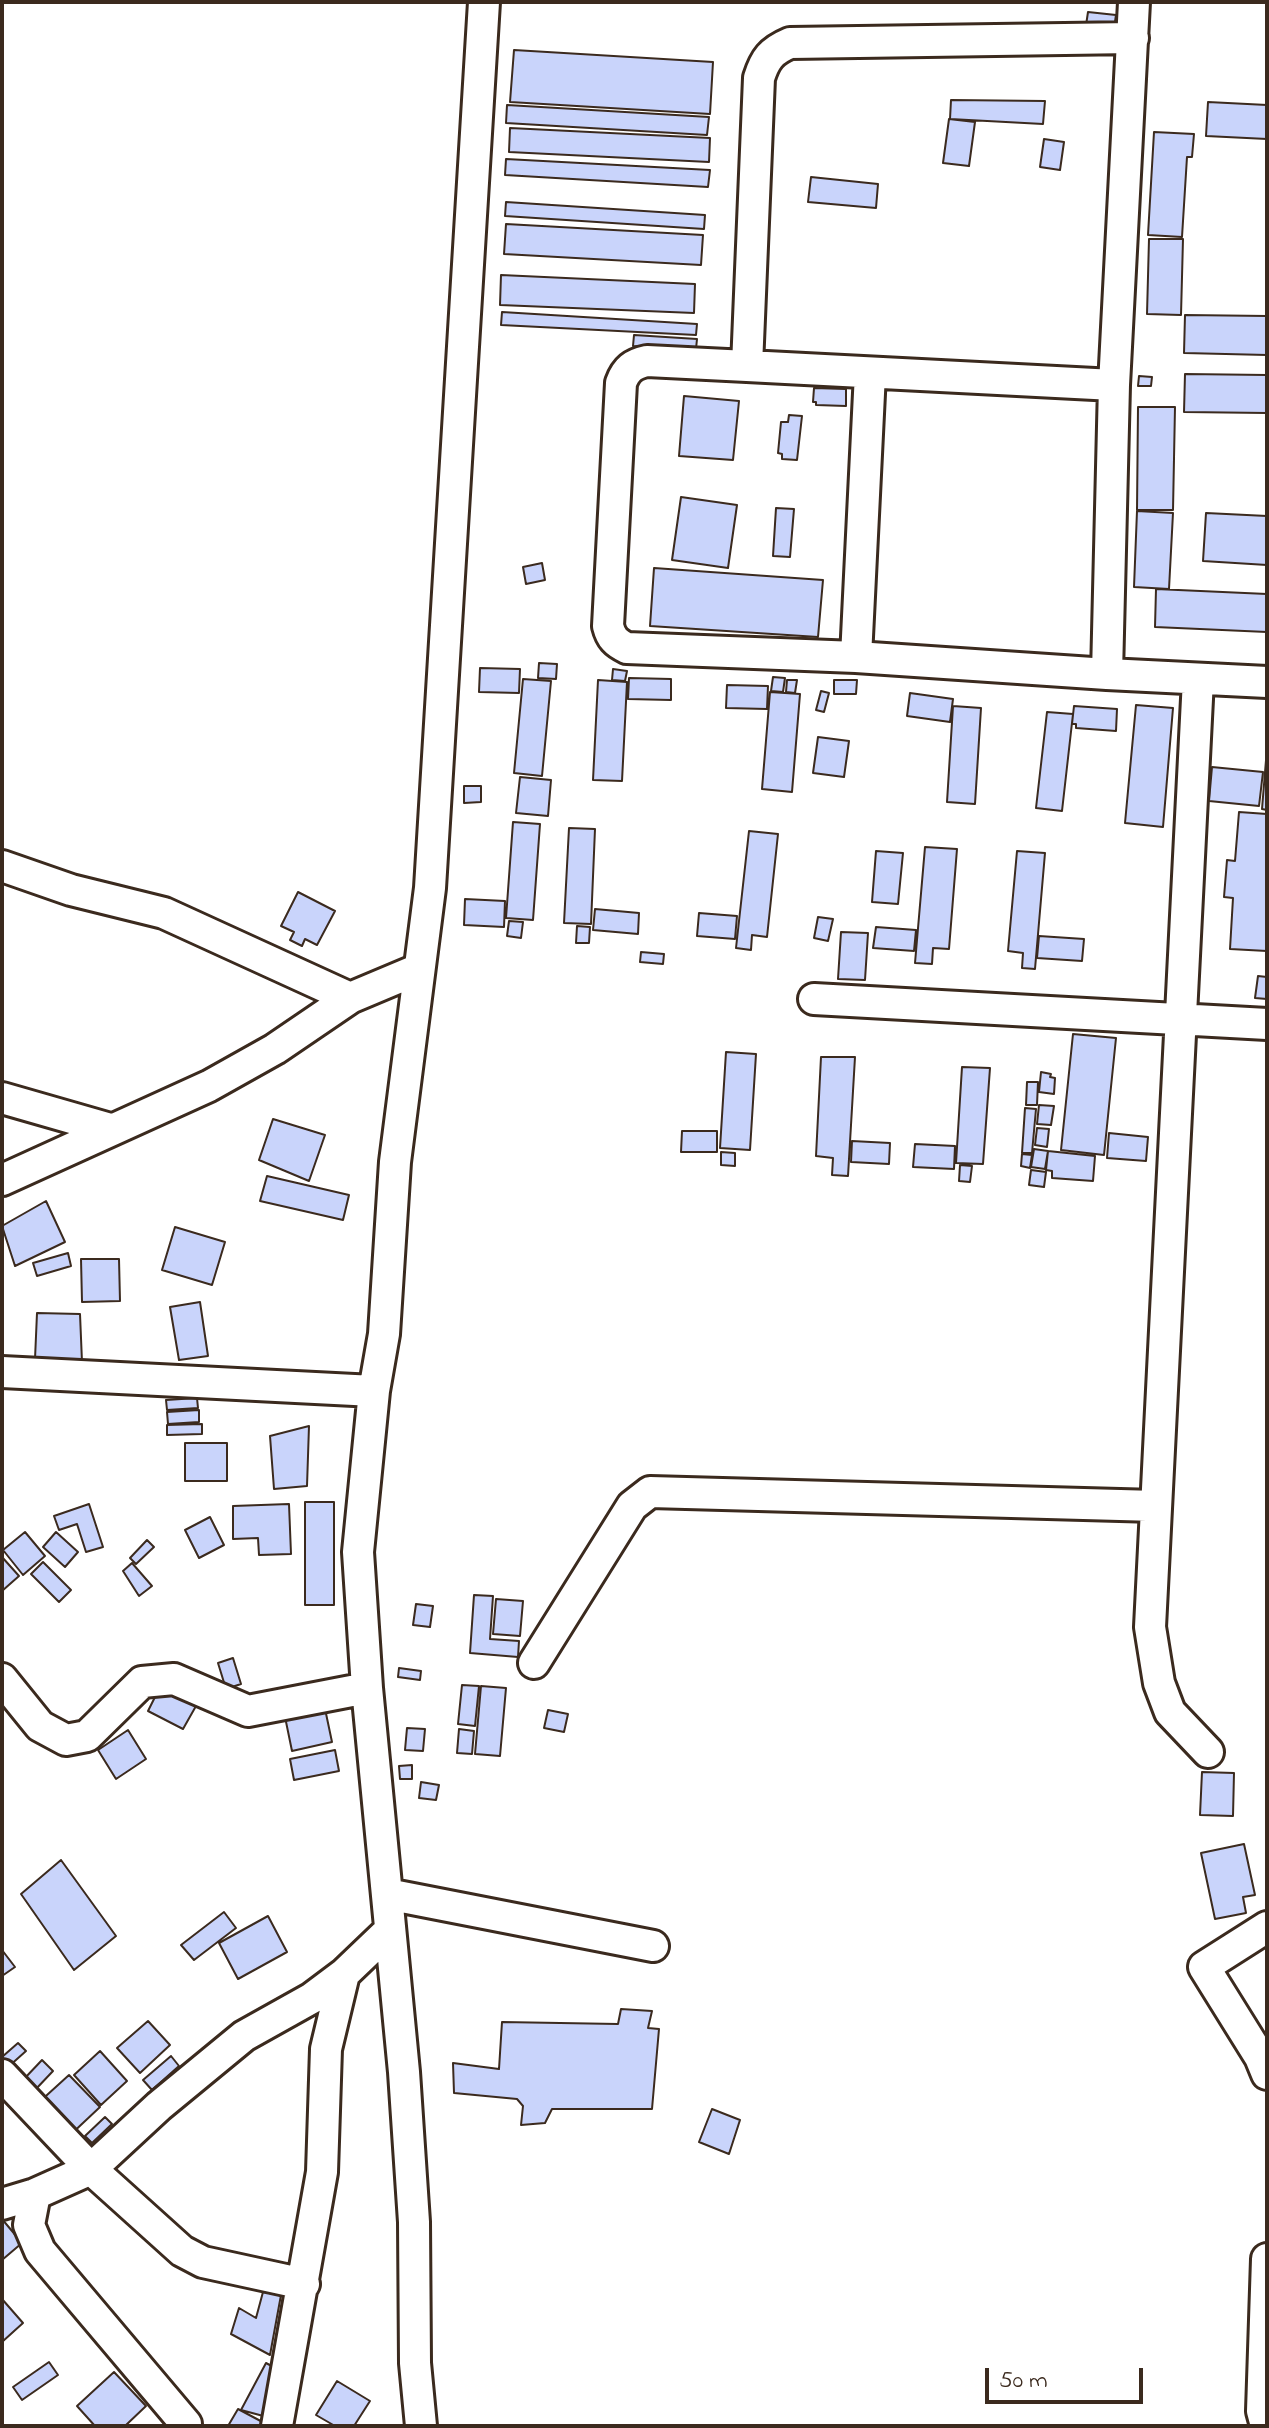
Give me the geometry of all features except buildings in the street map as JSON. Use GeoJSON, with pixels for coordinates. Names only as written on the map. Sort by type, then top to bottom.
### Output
{"type":"FeatureCollection","features":[{"type":"Feature","properties":{"kind":"street"},"geometry":{"type":"LineString","coordinates":[[421,2426],[415,2363],[414,2222],[404,2072],[367,1688],[358,1552],[374,1391],[384,1334],[395,1162],[430,888],[484,2]]}},
{"type":"Feature","properties":{"kind":"street"},"geometry":{"type":"LineString","coordinates":[[1107,674],[1114,385],[1134,2]]}},
{"type":"Feature","properties":{"kind":"street"},"geometry":{"type":"LineString","coordinates":[[747,366],[759,78],[764,61],[775,49],[790,43],[1133,38]]}},
{"type":"Feature","properties":{"kind":"street"},"geometry":{"type":"LineString","coordinates":[[1114,385],[647,361],[635,364],[625,371],[621,383],[608,626],[611,636],[627,648],[856,657],[1267,682]]}},
{"type":"Feature","properties":{"kind":"street"},"geometry":{"type":"LineString","coordinates":[[856,657],[870,373]]}},
{"type":"Feature","properties":{"kind":"street"},"geometry":{"type":"LineString","coordinates":[[1198,679],[1150,1627],[1159,1683],[1170,1712],[1208,1752]]}},
{"type":"Feature","properties":{"kind":"street"},"geometry":{"type":"LineString","coordinates":[[2,866],[71,890],[164,913],[350,998]]}},
{"type":"Feature","properties":{"kind":"street"},"geometry":{"type":"LineString","coordinates":[[2,1180],[209,1086],[275,1049],[350,998],[419,969]]}},
{"type":"Feature","properties":{"kind":"street"},"geometry":{"type":"LineString","coordinates":[[814,999],[1267,1024]]}},
{"type":"Feature","properties":{"kind":"street"},"geometry":{"type":"LineString","coordinates":[[2,1098],[110,1129]]}},
{"type":"Feature","properties":{"kind":"street"},"geometry":{"type":"LineString","coordinates":[[2,1372],[374,1391]]}},
{"type":"Feature","properties":{"kind":"street"},"geometry":{"type":"LineString","coordinates":[[534,1663],[632,1506],[650,1492],[1156,1506]]}},
{"type":"Feature","properties":{"kind":"street"},"geometry":{"type":"LineString","coordinates":[[2,1679],[40,1726],[66,1740],[87,1736],[142,1682],[174,1679],[248,1711],[367,1688]]}},
{"type":"Feature","properties":{"kind":"street"},"geometry":{"type":"LineString","coordinates":[[387,1894],[653,1946]]}},
{"type":"Feature","properties":{"kind":"street"},"geometry":{"type":"LineString","coordinates":[[1265,2062],[1204,1967],[1267,1927]]}},
{"type":"Feature","properties":{"kind":"street"},"geometry":{"type":"LineString","coordinates":[[2,2204],[35,2194],[91,2169],[159,2106],[244,2036],[312,1998],[344,1974],[390,1930]]}},
{"type":"Feature","properties":{"kind":"street"},"geometry":{"type":"LineString","coordinates":[[277,2426],[322,2172],[326,2049],[344,1974]]}},
{"type":"Feature","properties":{"kind":"street"},"geometry":{"type":"LineString","coordinates":[[2,2075],[91,2169],[192,2257],[304,2284]]}},
{"type":"Feature","properties":{"kind":"street"},"geometry":{"type":"LineString","coordinates":[[35,2194],[29,2225],[40,2251],[186,2424]]}},
{"type":"Feature","properties":{"kind":"street"},"geometry":{"type":"LineString","coordinates":[[1265,2416],[1267,2259]]}}]}
